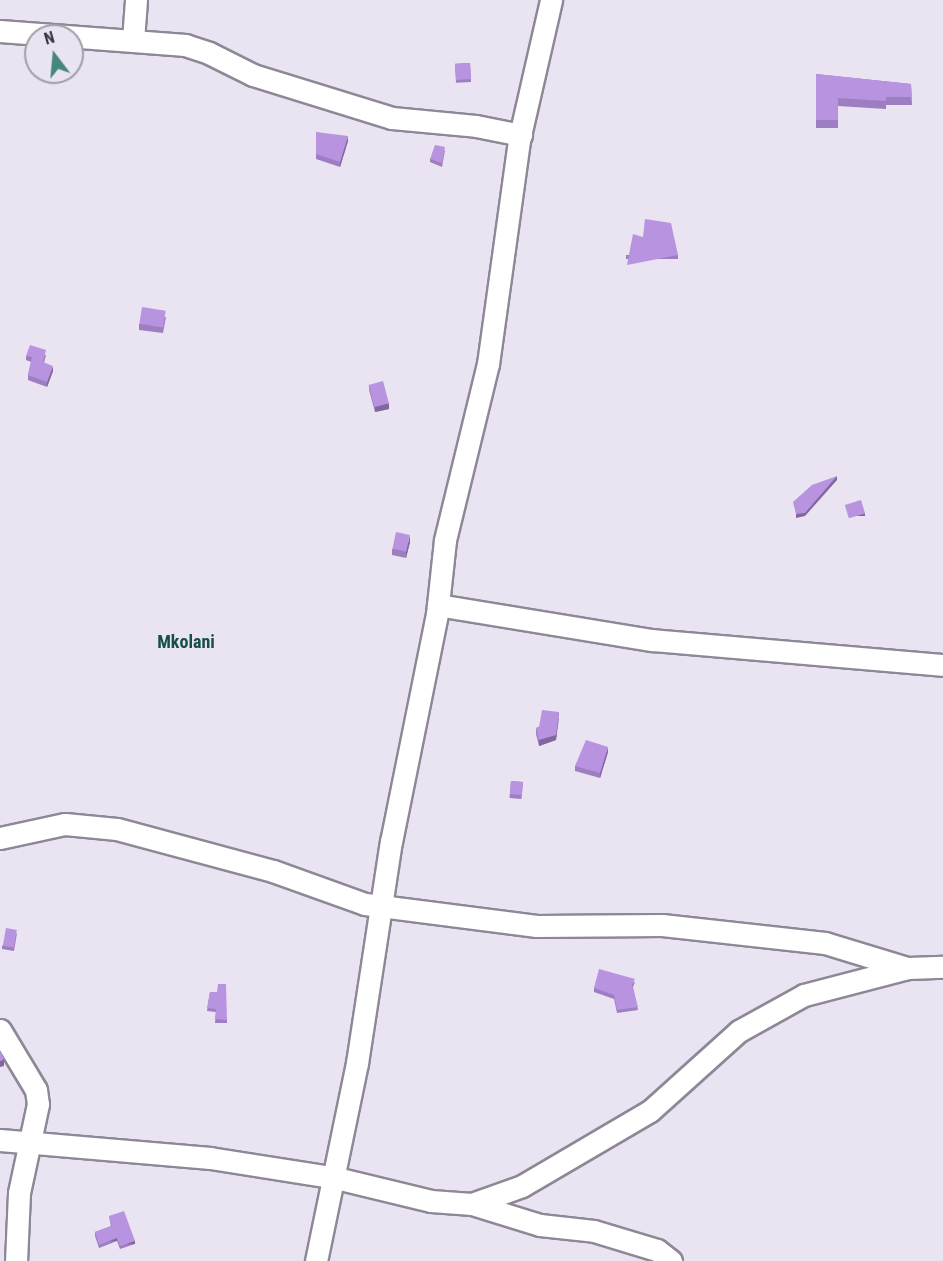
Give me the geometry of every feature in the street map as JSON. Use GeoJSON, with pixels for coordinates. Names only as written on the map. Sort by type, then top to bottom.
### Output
{"type":"FeatureCollection","features":[{"type":"Feature","properties":{"kind":"street"},"geometry":{"type":"LineString","coordinates":[[133,40],[136,0]]}},
{"type":"Feature","properties":{"kind":"street"},"geometry":{"type":"LineString","coordinates":[[316,1261],[357,1063],[391,842],[438,605],[445,540],[488,364],[508,204],[551,0]]}},
{"type":"Feature","properties":{"kind":"street"},"geometry":{"type":"LineString","coordinates":[[0,31],[133,40],[197,48],[253,75],[392,118],[432,120],[521,135]]}},
{"type":"Feature","properties":{"kind":"street"},"geometry":{"type":"LineString","coordinates":[[438,605],[652,640],[943,665]]}},
{"type":"Feature","properties":{"kind":"street"},"geometry":{"type":"LineString","coordinates":[[0,838],[65,824],[117,829],[273,871],[329,892],[382,906],[537,926],[662,925],[825,943],[908,968]]}},
{"type":"Feature","properties":{"kind":"street"},"geometry":{"type":"LineString","coordinates":[[472,1204],[522,1186],[650,1111],[739,1031],[804,995],[908,968],[943,967]]}},
{"type":"Feature","properties":{"kind":"street"},"geometry":{"type":"LineString","coordinates":[[0,1030],[36,1090],[38,1104],[28,1142],[19,1193],[16,1261]]}},
{"type":"Feature","properties":{"kind":"street"},"geometry":{"type":"LineString","coordinates":[[0,1140],[210,1158],[332,1177],[430,1202],[472,1204],[540,1224],[594,1231],[657,1250],[671,1261]]}},
{"type":"Feature","properties":{"kind":"building"},"geometry":{"type":"Polygon","coordinates":[[[470,63],[471,79],[456,80],[455,64],[470,63]]]}},
{"type":"Feature","properties":{"kind":"building"},"geometry":{"type":"Polygon","coordinates":[[[816,74],[911,84],[912,97],[886,97],[886,101],[838,98],[838,120],[816,120],[816,74]]]}},
{"type":"Feature","properties":{"kind":"building"},"geometry":{"type":"Polygon","coordinates":[[[316,132],[348,136],[340,162],[316,154],[316,132]]]}},
{"type":"Feature","properties":{"kind":"building"},"geometry":{"type":"Polygon","coordinates":[[[435,145],[445,147],[442,163],[430,159],[435,145]]]}},
{"type":"Feature","properties":{"kind":"building"},"geometry":{"type":"Polygon","coordinates":[[[645,219],[671,223],[678,255],[627,265],[633,234],[643,237],[645,219]]]}},
{"type":"Feature","properties":{"kind":"building"},"geometry":{"type":"Polygon","coordinates":[[[142,307],[166,311],[163,328],[139,324],[142,307]]]}},
{"type":"Feature","properties":{"kind":"building"},"geometry":{"type":"Polygon","coordinates":[[[30,345],[46,350],[43,362],[53,366],[47,382],[28,375],[32,357],[26,356],[30,345]]]}},
{"type":"Feature","properties":{"kind":"building"},"geometry":{"type":"Polygon","coordinates":[[[383,381],[389,403],[374,407],[369,385],[383,381]]]}},
{"type":"Feature","properties":{"kind":"building"},"geometry":{"type":"Polygon","coordinates":[[[837,476],[805,513],[796,514],[793,502],[812,485],[837,476]]]}},
{"type":"Feature","properties":{"kind":"building"},"geometry":{"type":"Polygon","coordinates":[[[861,500],[865,513],[849,518],[845,505],[861,500]]]}},
{"type":"Feature","properties":{"kind":"building"},"geometry":{"type":"Polygon","coordinates":[[[396,532],[410,535],[406,552],[392,549],[396,532]]]}},
{"type":"Feature","properties":{"kind":"building"},"geometry":{"type":"Polygon","coordinates":[[[542,710],[559,712],[556,735],[539,740],[536,728],[539,727],[542,710]]]}},
{"type":"Feature","properties":{"kind":"building"},"geometry":{"type":"Polygon","coordinates":[[[586,740],[608,747],[600,773],[575,766],[586,740]]]}},
{"type":"Feature","properties":{"kind":"building"},"geometry":{"type":"Polygon","coordinates":[[[511,781],[523,782],[522,795],[510,794],[511,781]]]}},
{"type":"Feature","properties":{"kind":"building"},"geometry":{"type":"Polygon","coordinates":[[[6,928],[17,930],[14,948],[3,946],[6,928]]]}},
{"type":"Feature","properties":{"kind":"building"},"geometry":{"type":"Polygon","coordinates":[[[599,969],[635,979],[632,985],[638,1007],[617,1010],[614,995],[594,988],[599,969]]]}},
{"type":"Feature","properties":{"kind":"building"},"geometry":{"type":"Polygon","coordinates":[[[218,984],[226,984],[227,1020],[215,1019],[216,1009],[207,1008],[210,992],[217,992],[218,984]]]}},
{"type":"Feature","properties":{"kind":"building"},"geometry":{"type":"Polygon","coordinates":[[[124,1211],[135,1241],[120,1246],[117,1238],[99,1245],[95,1232],[112,1226],[109,1216],[124,1211]]]}},
{"type":"Feature","properties":{"kind":"district","name":"Mkolani"},"geometry":{"type":"Point","coordinates":[186,642]}}]}
